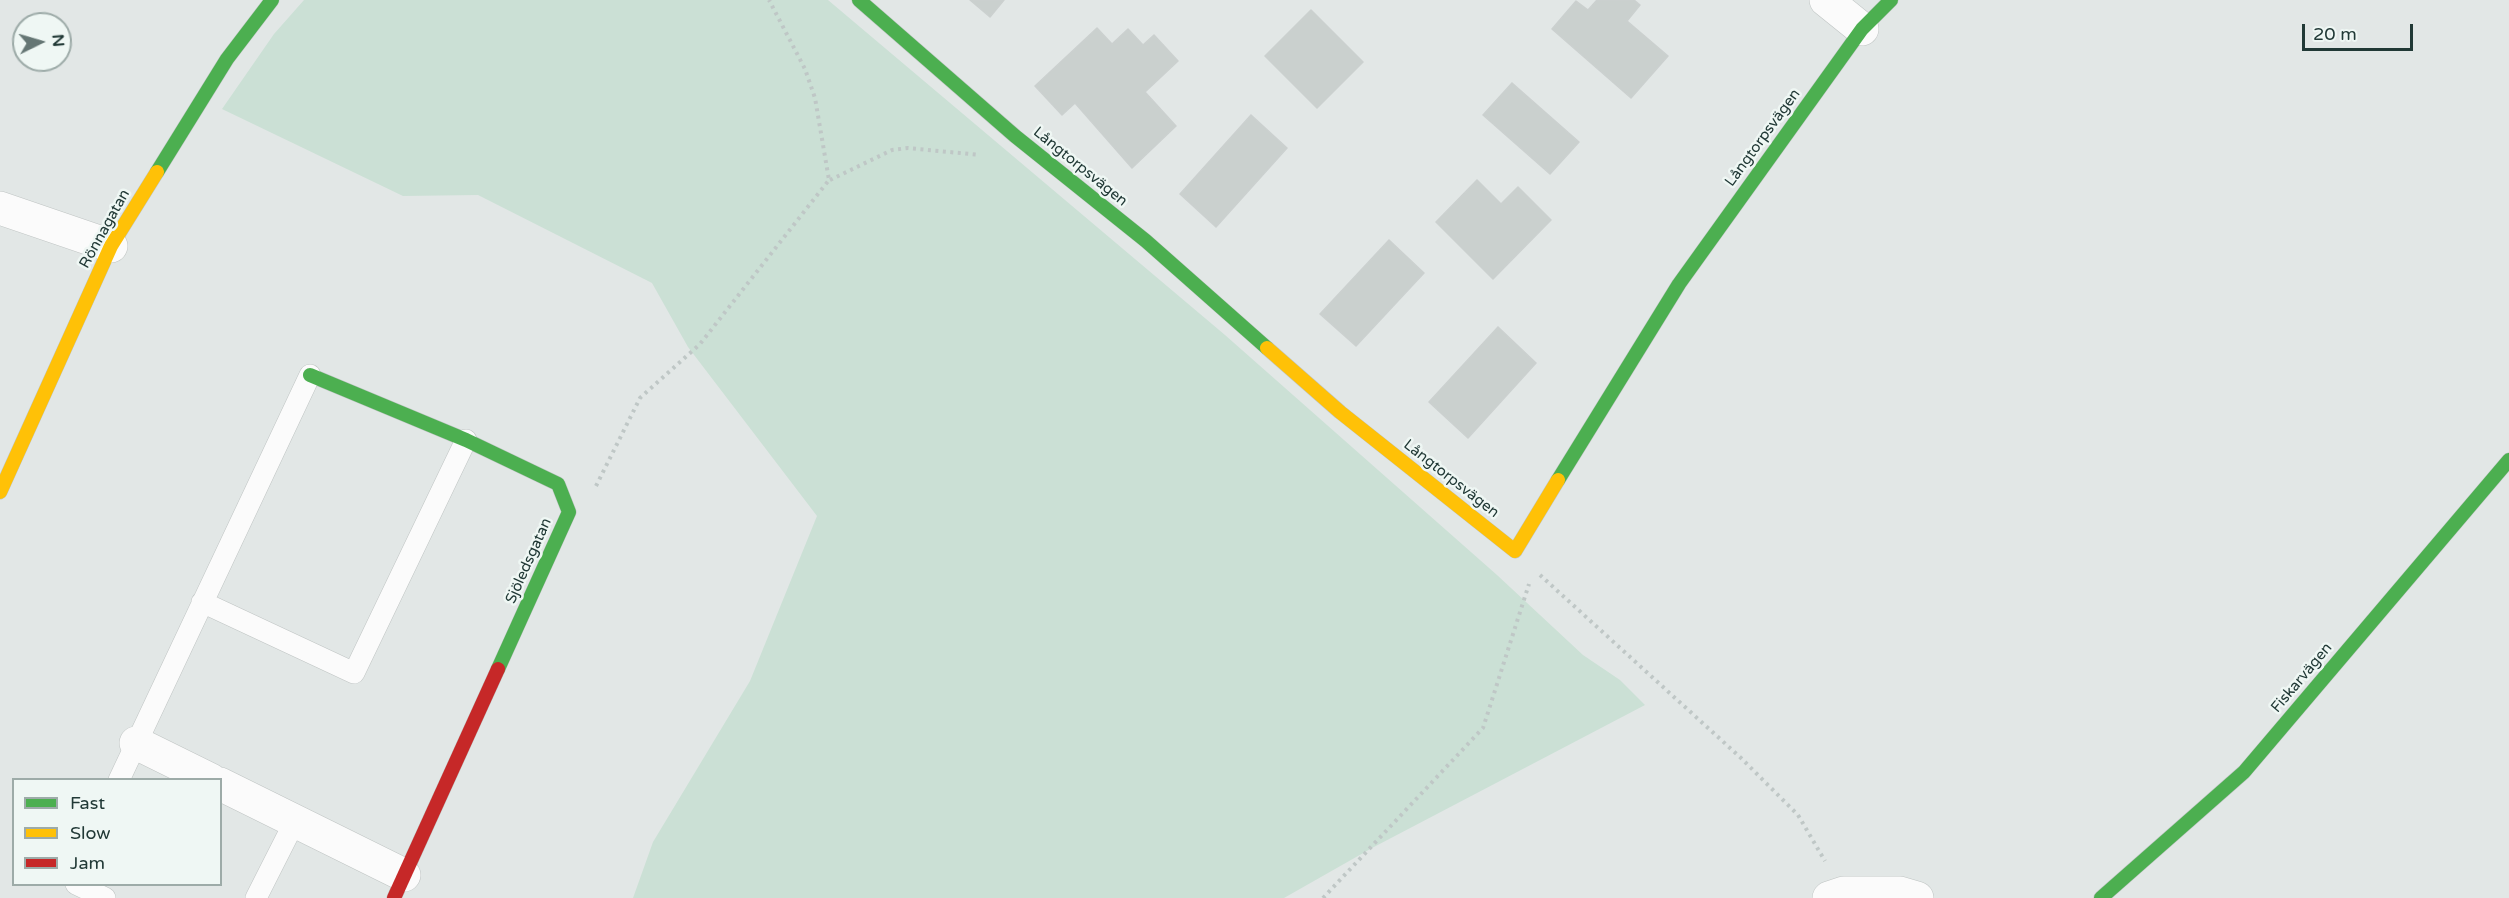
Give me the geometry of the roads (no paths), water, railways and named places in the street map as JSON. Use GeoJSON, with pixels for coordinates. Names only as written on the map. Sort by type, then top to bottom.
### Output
{"type":"FeatureCollection","features":[{"type":"Feature","properties":{"kind":"street","name":"Rönnagatan"},"geometry":{"type":"LineString","coordinates":[[0,492],[111,246],[227,59],[272,0]]}},
{"type":"Feature","properties":{"kind":"street"},"geometry":{"type":"LineString","coordinates":[[1826,0],[1862,29]]}},
{"type":"Feature","properties":{"kind":"street","name":"Långtorpsvägen"},"geometry":{"type":"LineString","coordinates":[[872,4],[1015,136],[1146,241],[1340,412],[1515,551],[1678,284],[1862,29],[1891,0]]}},
{"type":"Feature","properties":{"kind":"street"},"geometry":{"type":"LineString","coordinates":[[0,208],[111,246]]}},
{"type":"Feature","properties":{"kind":"street"},"geometry":{"type":"LineString","coordinates":[[310,375],[466,440]]}},
{"type":"Feature","properties":{"kind":"street","name":"Sjöledsgatan"},"geometry":{"type":"LineString","coordinates":[[399,886],[569,512],[558,484],[466,440]]}},
{"type":"Feature","properties":{"kind":"street","name":"Fiskarvägen"},"geometry":{"type":"LineString","coordinates":[[2101,898],[2244,772],[2509,460]]}},
{"type":"Feature","properties":{"kind":"street"},"geometry":{"type":"LineString","coordinates":[[136,743],[207,778]]}},
{"type":"Feature","properties":{"kind":"street"},"geometry":{"type":"LineString","coordinates":[[222,785],[295,821],[399,886]]}},
{"type":"Feature","properties":{"kind":"street"},"geometry":{"type":"LineString","coordinates":[[1836,896],[1900,893],[1917,898]]}},
{"type":"Feature","properties":{"kind":"lane"},"geometry":{"type":"LineString","coordinates":[[120,778],[310,375]]}},
{"type":"Feature","properties":{"kind":"lane"},"geometry":{"type":"LineString","coordinates":[[202,602],[354,673],[466,440]]}},
{"type":"Feature","properties":{"kind":"lane"},"geometry":{"type":"LineString","coordinates":[[256,898],[295,821]]}},
{"type":"Feature","properties":{"kind":"lane"},"geometry":{"type":"LineString","coordinates":[[78,886],[105,898]]}}]}
